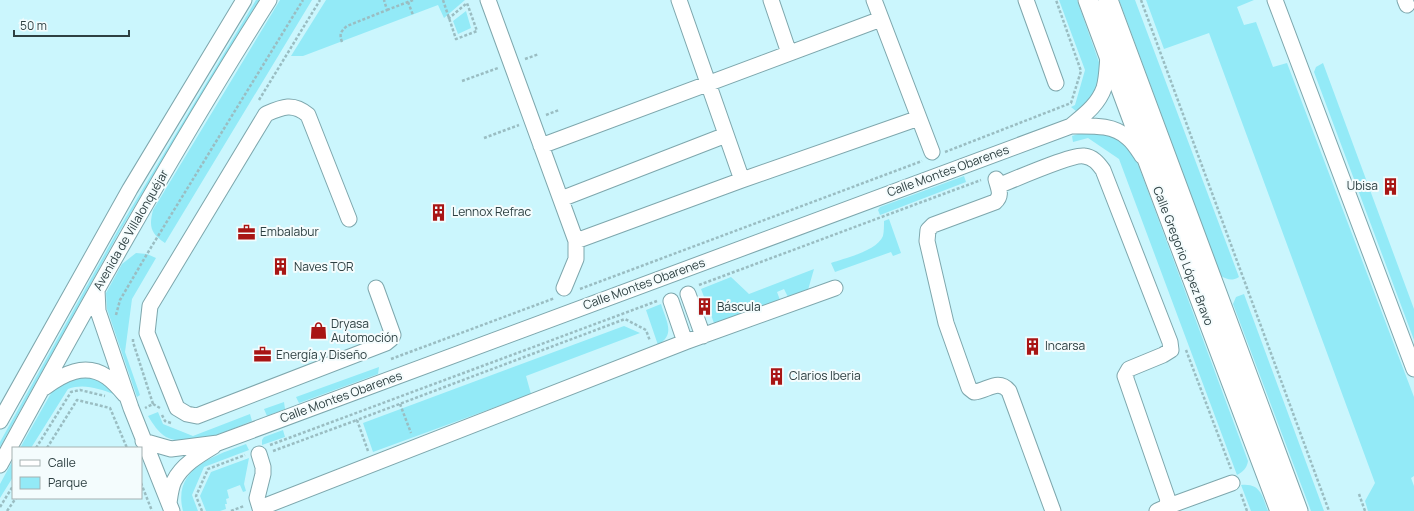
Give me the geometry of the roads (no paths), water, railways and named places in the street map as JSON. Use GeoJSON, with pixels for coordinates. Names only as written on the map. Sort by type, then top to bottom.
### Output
{"type":"FeatureCollection","features":[{"type":"Feature","properties":{"kind":"main road","name":"Calle Gregorio López Bravo"},"geometry":{"type":"LineString","coordinates":[[1088,0],[1280,511]]}},
{"type":"Feature","properties":{"kind":"main road","name":"Calle Gregorio López Bravo"},"geometry":{"type":"LineString","coordinates":[[1108,0],[1298,511]]}},
{"type":"Feature","properties":{"kind":"street","name":"Avenida de Villalonquéjar"},"geometry":{"type":"LineString","coordinates":[[0,421],[126,196],[244,0]]}},
{"type":"Feature","properties":{"kind":"street","name":"Avenida de Villalonquéjar"},"geometry":{"type":"LineString","coordinates":[[0,465],[97,290],[208,98],[269,0]]}},
{"type":"Feature","properties":{"kind":"street"},"geometry":{"type":"LineString","coordinates":[[488,0],[576,241],[576,259],[567,291]]}},
{"type":"Feature","properties":{"kind":"street"},"geometry":{"type":"LineString","coordinates":[[679,0],[742,180]]}},
{"type":"Feature","properties":{"kind":"street"},"geometry":{"type":"LineString","coordinates":[[771,0],[789,53]]}},
{"type":"Feature","properties":{"kind":"street"},"geometry":{"type":"LineString","coordinates":[[874,0],[933,155]]}},
{"type":"Feature","properties":{"kind":"street"},"geometry":{"type":"LineString","coordinates":[[1026,0],[1056,83]]}},
{"type":"Feature","properties":{"kind":"street"},"geometry":{"type":"LineString","coordinates":[[1275,0],[1414,369]]}},
{"type":"Feature","properties":{"kind":"street"},"geometry":{"type":"LineString","coordinates":[[541,146],[881,18]]}},
{"type":"Feature","properties":{"kind":"street","name":"Calle Montes Obarenes"},"geometry":{"type":"LineString","coordinates":[[1071,126],[1093,107],[1100,98],[1104,87],[1108,56]]}},
{"type":"Feature","properties":{"kind":"street"},"geometry":{"type":"LineString","coordinates":[[349,220],[308,114],[302,109],[292,106],[278,108],[266,114],[174,258],[150,306],[147,333],[177,408],[186,414],[196,416],[383,354],[393,334],[376,288]]}},
{"type":"Feature","properties":{"kind":"street"},"geometry":{"type":"LineString","coordinates":[[576,241],[742,180],[919,118]]}},
{"type":"Feature","properties":{"kind":"street","name":"Calle Montes Obarenes"},"geometry":{"type":"LineString","coordinates":[[170,507],[173,482],[182,470],[198,456],[218,443],[1071,126],[1098,126],[1118,130],[1129,138],[1149,164]]}},
{"type":"Feature","properties":{"kind":"street"},"geometry":{"type":"LineString","coordinates":[[561,199],[726,135]]}},
{"type":"Feature","properties":{"kind":"street"},"geometry":{"type":"LineString","coordinates":[[1053,511],[1008,390],[1005,386],[1000,384],[978,392],[974,392],[969,388],[946,323],[927,241],[928,230],[934,225],[995,202],[1000,193],[994,181],[1082,156],[1092,158],[1103,170],[1170,342],[1171,350],[1163,355],[1129,369],[1125,376],[1168,500],[1161,509]]}},
{"type":"Feature","properties":{"kind":"street"},"geometry":{"type":"LineString","coordinates":[[258,453],[263,467],[263,474],[257,498],[260,510],[372,464],[685,342],[835,288]]}},
{"type":"Feature","properties":{"kind":"street"},"geometry":{"type":"LineString","coordinates":[[97,290],[98,311],[144,441],[170,507]]}},
{"type":"Feature","properties":{"kind":"street"},"geometry":{"type":"LineString","coordinates":[[691,290],[703,336]]}},
{"type":"Feature","properties":{"kind":"street"},"geometry":{"type":"LineString","coordinates":[[667,300],[685,342]]}},
{"type":"Feature","properties":{"kind":"street"},"geometry":{"type":"LineString","coordinates":[[40,391],[59,377],[78,371],[86,371],[101,374],[109,378],[128,397]]}},
{"type":"Feature","properties":{"kind":"street","name":"Calle Montes Obarenes"},"geometry":{"type":"LineString","coordinates":[[144,441],[171,449],[218,443]]}},
{"type":"Feature","properties":{"kind":"street"},"geometry":{"type":"LineString","coordinates":[[1161,509],[1235,482]]}},
{"type":"Feature","properties":{"kind":"place","name":"Ubisa"},"geometry":{"type":"Point","coordinates":[1391,186]}},
{"type":"Feature","properties":{"kind":"place","name":"Lennox Refrac"},"geometry":{"type":"Point","coordinates":[439,212]}},
{"type":"Feature","properties":{"kind":"place","name":"Embalabur"},"geometry":{"type":"Point","coordinates":[247,232]}},
{"type":"Feature","properties":{"kind":"place","name":"Naves TOR"},"geometry":{"type":"Point","coordinates":[281,267]}},
{"type":"Feature","properties":{"kind":"place","name":"Báscula"},"geometry":{"type":"Point","coordinates":[704,307]}},
{"type":"Feature","properties":{"kind":"place","name":"Dryasa Automoción"},"geometry":{"type":"Point","coordinates":[318,331]}},
{"type":"Feature","properties":{"kind":"place","name":"Incarsa"},"geometry":{"type":"Point","coordinates":[1032,346]}},
{"type":"Feature","properties":{"kind":"place","name":"Energía y Diseño"},"geometry":{"type":"Point","coordinates":[263,355]}},
{"type":"Feature","properties":{"kind":"place","name":"Clarios Iberia"},"geometry":{"type":"Point","coordinates":[776,376]}}]}
